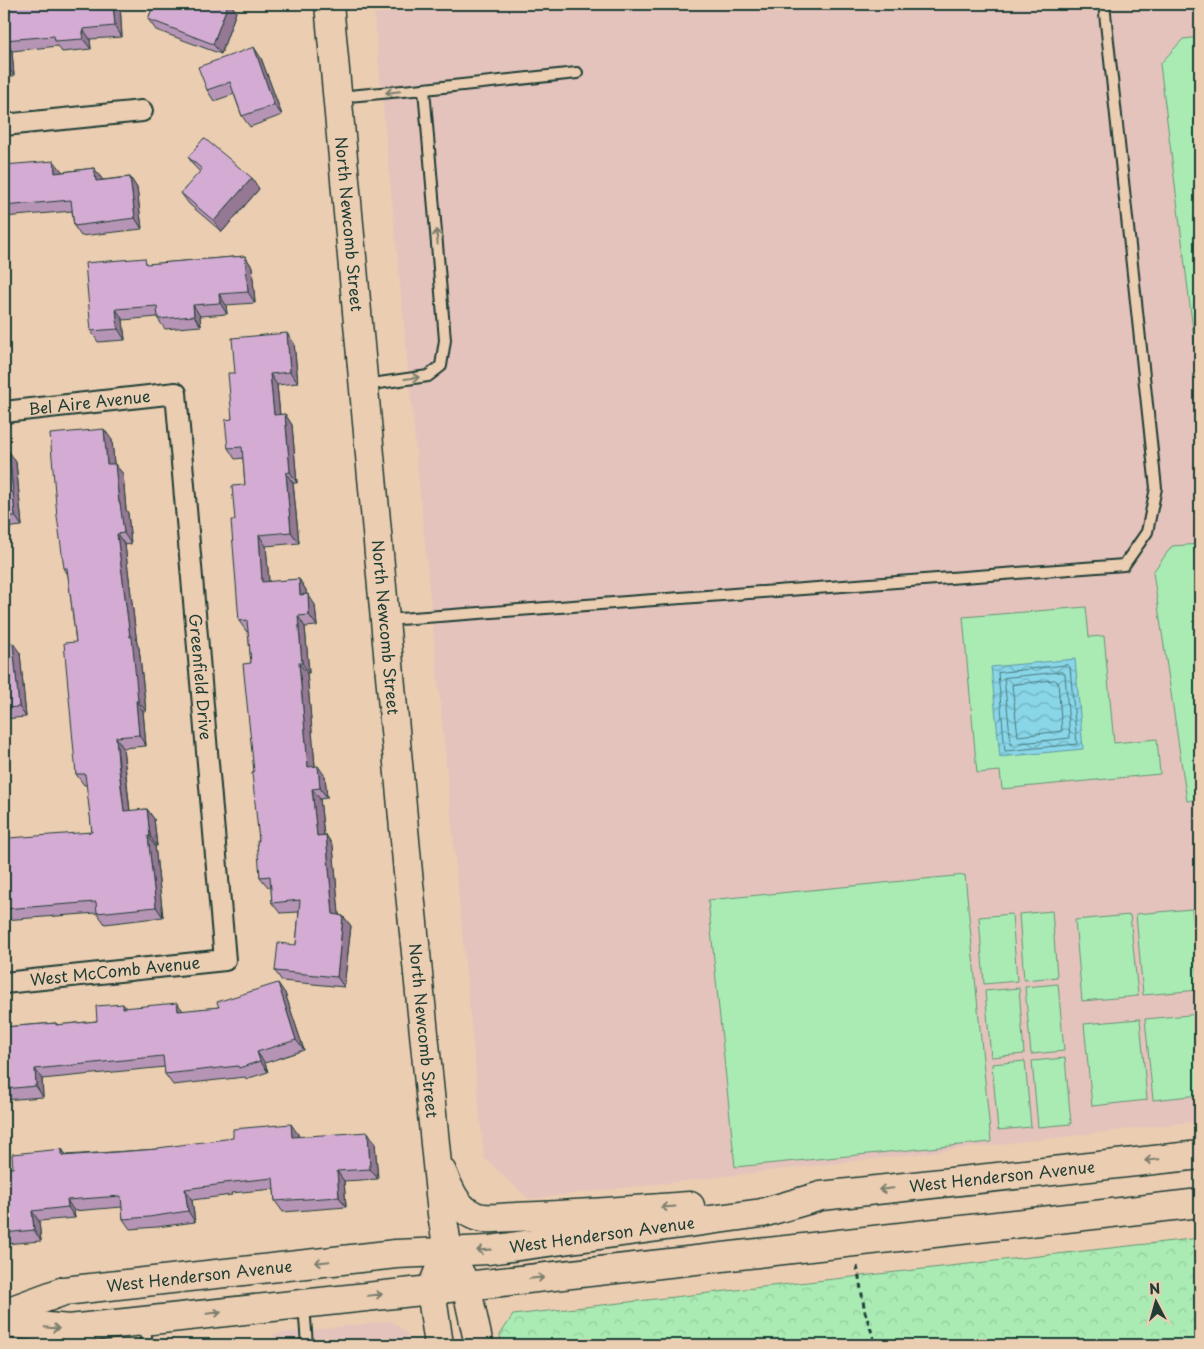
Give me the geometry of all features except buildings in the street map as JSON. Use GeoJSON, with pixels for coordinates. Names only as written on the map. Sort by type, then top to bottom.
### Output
{"type":"FeatureCollection","features":[{"type":"Feature","properties":{"kind":"main road","name":"North Newcomb Street"},"geometry":{"type":"LineString","coordinates":[[329,4],[407,863],[442,1214],[448,1252],[466,1285],[479,1345]]}},
{"type":"Feature","properties":{"kind":"main road","name":"West Henderson Avenue"},"geometry":{"type":"LineString","coordinates":[[4,1313],[64,1291],[396,1254],[489,1250],[762,1213],[821,1196],[1200,1155]]}},
{"type":"Feature","properties":{"kind":"main road"},"geometry":{"type":"LineString","coordinates":[[436,1156],[449,1190],[462,1208],[474,1216],[485,1218],[821,1196]]}},
{"type":"Feature","properties":{"kind":"main road","name":"West Henderson Avenue"},"geometry":{"type":"LineString","coordinates":[[4,1322],[69,1330],[146,1333],[304,1304],[1200,1203]]}},
{"type":"Feature","properties":{"kind":"main road"},"geometry":{"type":"LineString","coordinates":[[439,1345],[431,1290],[448,1252]]}},
{"type":"Feature","properties":{"kind":"street"},"geometry":{"type":"LineString","coordinates":[[4,125],[142,110]]}},
{"type":"Feature","properties":{"kind":"street","name":"Bel Aire Avenue"},"geometry":{"type":"LineString","coordinates":[[4,412],[176,393]]}},
{"type":"Feature","properties":{"kind":"street","name":"Greenfield Drive"},"geometry":{"type":"LineString","coordinates":[[176,393],[225,960]]}},
{"type":"Feature","properties":{"kind":"street","name":"West McComb Avenue"},"geometry":{"type":"LineString","coordinates":[[4,983],[225,960]]}},
{"type":"Feature","properties":{"kind":"lane"},"geometry":{"type":"LineString","coordinates":[[385,621],[1124,565],[1147,532],[1156,488],[1104,4]]}},
{"type":"Feature","properties":{"kind":"lane"},"geometry":{"type":"LineString","coordinates":[[338,97],[577,73]]}},
{"type":"Feature","properties":{"kind":"lane"},"geometry":{"type":"LineString","coordinates":[[364,386],[428,376],[441,366],[445,340],[424,89]]}},
{"type":"Feature","properties":{"kind":"lane"},"geometry":{"type":"LineString","coordinates":[[304,1304],[307,1345]]}},
{"type":"Feature","properties":{"kind":"path"},"geometry":{"type":"LineString","coordinates":[[855,1242],[861,1294],[876,1345]]}},
{"type":"Feature","properties":{"kind":"shaded area"},"geometry":{"type":"Polygon","coordinates":[[[373,4],[1200,4],[1200,1121],[529,1199],[484,1158],[373,4]]]}},
{"type":"Feature","properties":{"kind":"shaded area"},"geometry":{"type":"Polygon","coordinates":[[[391,1321],[407,1333],[409,1345],[275,1345],[274,1334],[391,1321]]]}},
{"type":"Feature","properties":{"kind":"green space"},"geometry":{"type":"Polygon","coordinates":[[[1200,37],[1200,386],[1160,64],[1183,39],[1200,37]]]}},
{"type":"Feature","properties":{"kind":"green space"},"geometry":{"type":"Polygon","coordinates":[[[1200,544],[1200,799],[1187,801],[1153,572],[1172,546],[1200,544]]]}},
{"type":"Feature","properties":{"kind":"green space"},"geometry":{"type":"Polygon","coordinates":[[[1086,607],[1089,637],[1104,636],[1114,743],[1157,739],[1160,774],[1002,789],[1000,771],[977,773],[963,617],[1086,607]]]}},
{"type":"Feature","properties":{"kind":"green space"},"geometry":{"type":"Polygon","coordinates":[[[965,875],[991,1142],[735,1167],[708,900],[965,875]]]}},
{"type":"Feature","properties":{"kind":"green space"},"geometry":{"type":"Polygon","coordinates":[[[1192,909],[1199,990],[1143,995],[1136,914],[1192,909]]]}},
{"type":"Feature","properties":{"kind":"green space"},"geometry":{"type":"Polygon","coordinates":[[[1052,911],[1057,977],[1024,980],[1019,914],[1052,911]]]}},
{"type":"Feature","properties":{"kind":"green space"},"geometry":{"type":"Polygon","coordinates":[[[1012,914],[1017,981],[984,984],[979,917],[1012,914]]]}},
{"type":"Feature","properties":{"kind":"green space"},"geometry":{"type":"Polygon","coordinates":[[[1130,915],[1138,996],[1082,1001],[1075,920],[1130,915]]]}},
{"type":"Feature","properties":{"kind":"green space"},"geometry":{"type":"Polygon","coordinates":[[[1058,984],[1064,1051],[1031,1054],[1025,987],[1058,984]]]}},
{"type":"Feature","properties":{"kind":"green space"},"geometry":{"type":"Polygon","coordinates":[[[1019,988],[1024,1054],[991,1057],[985,991],[1019,988]]]}},
{"type":"Feature","properties":{"kind":"green space"},"geometry":{"type":"Polygon","coordinates":[[[1200,1014],[1200,1095],[1153,1100],[1145,1019],[1200,1014]]]}},
{"type":"Feature","properties":{"kind":"green space"},"geometry":{"type":"Polygon","coordinates":[[[1140,1019],[1147,1100],[1092,1106],[1084,1024],[1140,1019]]]}},
{"type":"Feature","properties":{"kind":"green space"},"geometry":{"type":"Polygon","coordinates":[[[1065,1058],[1071,1124],[1038,1127],[1032,1061],[1065,1058]]]}},
{"type":"Feature","properties":{"kind":"green space"},"geometry":{"type":"Polygon","coordinates":[[[1025,1061],[1031,1127],[998,1130],[992,1064],[1025,1061]]]}},
{"type":"Feature","properties":{"kind":"green space"},"geometry":{"type":"Polygon","coordinates":[[[1200,1238],[1200,1345],[502,1345],[500,1335],[513,1315],[1200,1238]]]}},
{"type":"Feature","properties":{"kind":"water"},"geometry":{"type":"Polygon","coordinates":[[[1075,659],[1083,749],[1000,757],[991,667],[1075,659]]]}}]}
